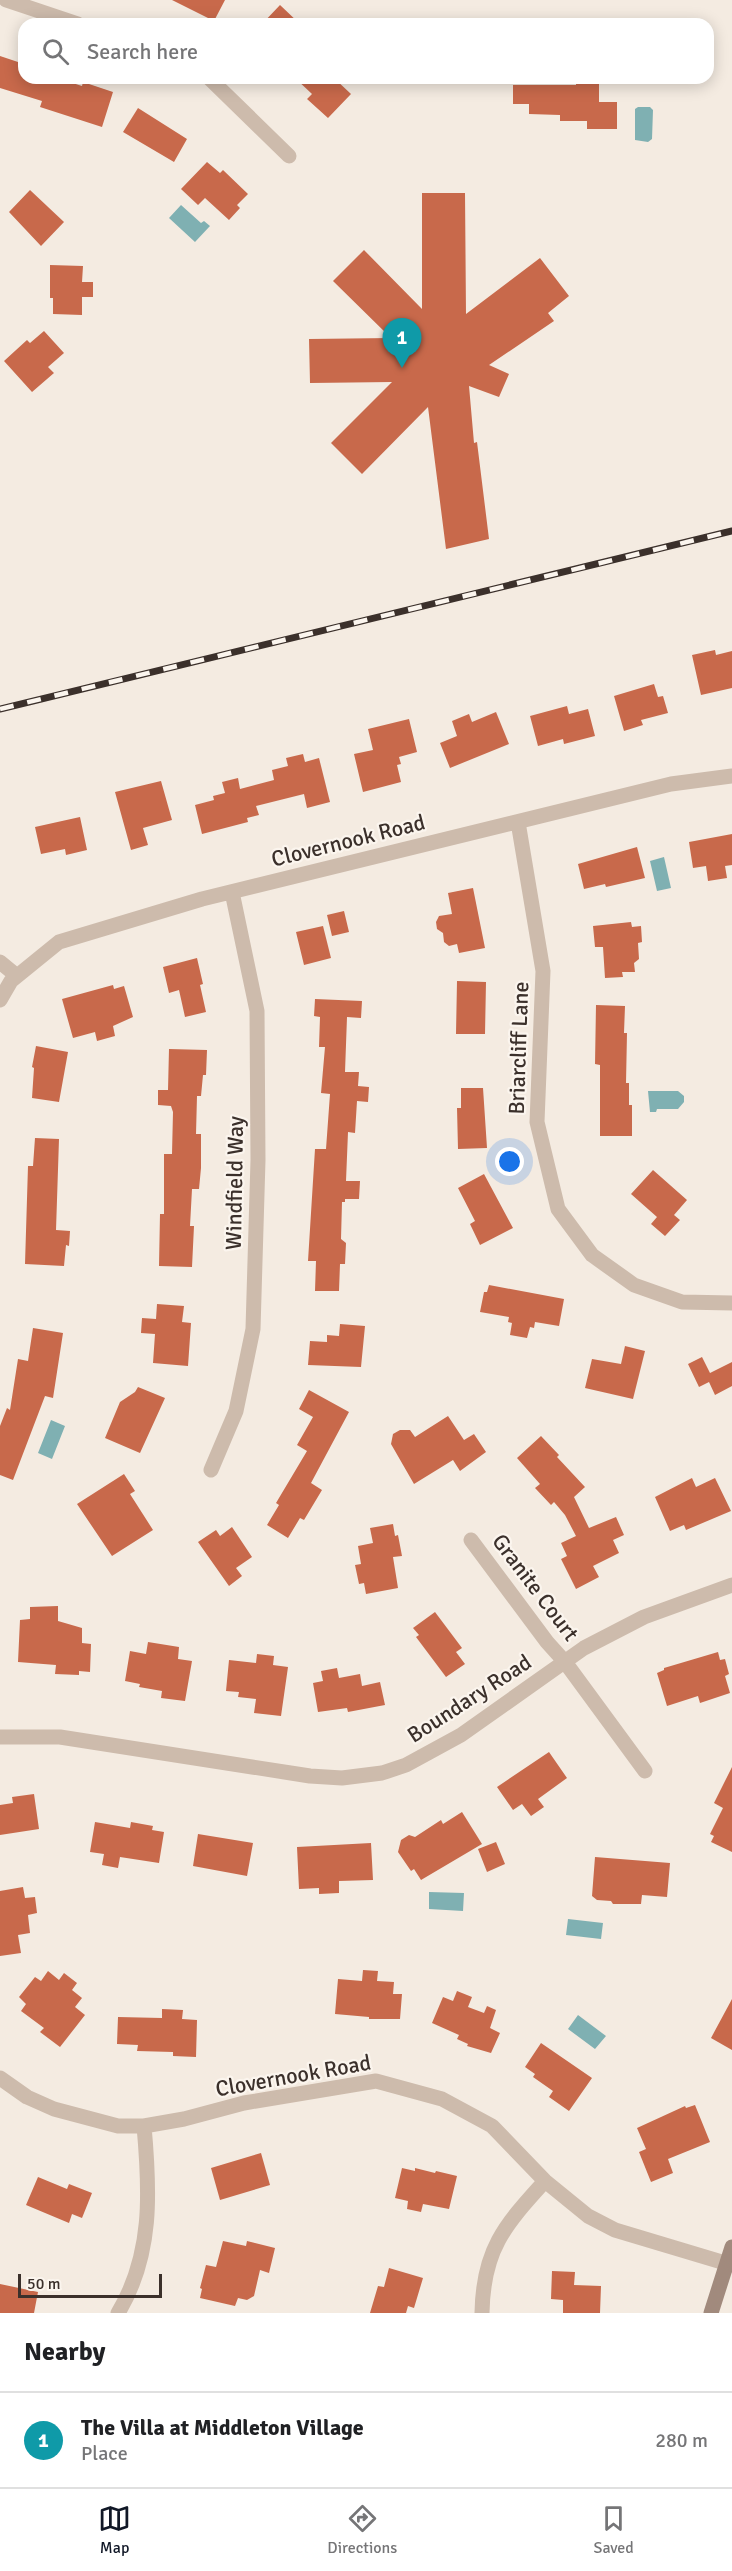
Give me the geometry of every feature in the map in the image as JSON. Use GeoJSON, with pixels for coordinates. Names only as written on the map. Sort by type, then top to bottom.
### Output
{"type":"FeatureCollection","features":[{"type":"Feature","properties":{"kind":"street"},"geometry":{"type":"LineString","coordinates":[[6,0],[60,18]]}},
{"type":"Feature","properties":{"kind":"street"},"geometry":{"type":"LineString","coordinates":[[215,84],[289,156]]}},
{"type":"Feature","properties":{"kind":"street","name":"Clovernook Road"},"geometry":{"type":"LineString","coordinates":[[0,1000],[11,981],[59,942],[232,892],[671,784],[732,776]]}},
{"type":"Feature","properties":{"kind":"street","name":"Briarcliff Lane"},"geometry":{"type":"LineString","coordinates":[[518,822],[543,971],[537,1122],[558,1209],[592,1255],[634,1285],[682,1302],[732,1303]]}},
{"type":"Feature","properties":{"kind":"street","name":"Windfield Way"},"geometry":{"type":"LineString","coordinates":[[211,1470],[236,1411],[253,1329],[258,1160],[257,1011],[232,892]]}},
{"type":"Feature","properties":{"kind":"street"},"geometry":{"type":"LineString","coordinates":[[0,962],[17,976]]}},
{"type":"Feature","properties":{"kind":"street","name":"Granite Court"},"geometry":{"type":"LineString","coordinates":[[471,1540],[645,1771]]}},
{"type":"Feature","properties":{"kind":"street","name":"Boundary Road"},"geometry":{"type":"LineString","coordinates":[[0,1737],[60,1737],[310,1776],[342,1778],[382,1773],[423,1757],[461,1735],[584,1648],[644,1617],[732,1585]]}},
{"type":"Feature","properties":{"kind":"street","name":"Clovernook Road"},"geometry":{"type":"LineString","coordinates":[[0,2078],[27,2097],[54,2109],[118,2126],[144,2126],[183,2119],[244,2103],[376,2081],[442,2099],[492,2126],[545,2181],[588,2216],[615,2230],[729,2264]]}},
{"type":"Feature","properties":{"kind":"street"},"geometry":{"type":"LineString","coordinates":[[118,2313],[137,2274],[145,2244],[148,2210],[144,2126]]}},
{"type":"Feature","properties":{"kind":"street"},"geometry":{"type":"LineString","coordinates":[[482,2313],[486,2272],[492,2249],[503,2229],[545,2181]]}},
{"type":"Feature","properties":{"kind":"street"},"geometry":{"type":"LineString","coordinates":[[711,2313],[729,2264],[732,2247]]}},
{"type":"Feature","properties":{"kind":"water"},"geometry":{"type":"Polygon","coordinates":[[[650,107],[653,110],[652,139],[648,142],[635,140],[635,109],[650,107]]]}},
{"type":"Feature","properties":{"kind":"water"},"geometry":{"type":"Polygon","coordinates":[[[181,205],[201,223],[204,221],[210,226],[195,242],[169,218],[181,205]]]}},
{"type":"Feature","properties":{"kind":"water"},"geometry":{"type":"Polygon","coordinates":[[[664,857],[671,888],[657,891],[650,861],[664,857]]]}},
{"type":"Feature","properties":{"kind":"water"},"geometry":{"type":"Polygon","coordinates":[[[648,1091],[678,1091],[684,1096],[684,1102],[678,1109],[657,1109],[656,1112],[650,1112],[648,1091]]]}},
{"type":"Feature","properties":{"kind":"water"},"geometry":{"type":"Polygon","coordinates":[[[51,1420],[65,1426],[52,1459],[38,1453],[51,1420]]]}},
{"type":"Feature","properties":{"kind":"water"},"geometry":{"type":"Polygon","coordinates":[[[429,1892],[464,1893],[463,1911],[429,1909],[429,1892]]]}},
{"type":"Feature","properties":{"kind":"water"},"geometry":{"type":"Polygon","coordinates":[[[568,1919],[603,1923],[601,1939],[566,1935],[568,1919]]]}},
{"type":"Feature","properties":{"kind":"water"},"geometry":{"type":"Polygon","coordinates":[[[578,2015],[606,2036],[595,2049],[568,2029],[578,2015]]]}},
{"type":"Feature","properties":{"kind":"building"},"geometry":{"type":"Polygon","coordinates":[[[172,0],[225,0],[216,18],[208,18],[172,0]]]}},
{"type":"Feature","properties":{"kind":"building"},"geometry":{"type":"Polygon","coordinates":[[[280,5],[294,18],[268,18],[280,5]]]}},
{"type":"Feature","properties":{"kind":"building"},"geometry":{"type":"Polygon","coordinates":[[[0,56],[18,62],[18,84],[76,84],[82,86],[89,84],[113,92],[102,127],[40,107],[42,101],[0,88],[0,56]]]}},
{"type":"Feature","properties":{"kind":"building"},"geometry":{"type":"Polygon","coordinates":[[[301,84],[340,84],[351,94],[328,118],[307,99],[312,94],[301,84]]]}},
{"type":"Feature","properties":{"kind":"building"},"geometry":{"type":"Polygon","coordinates":[[[599,84],[599,102],[617,102],[617,129],[587,129],[587,121],[560,121],[560,115],[529,114],[529,104],[513,104],[513,85],[599,84]]]}},
{"type":"Feature","properties":{"kind":"building"},"geometry":{"type":"Polygon","coordinates":[[[138,108],[187,139],[174,162],[123,132],[138,108]]]}},
{"type":"Feature","properties":{"kind":"building"},"geometry":{"type":"Polygon","coordinates":[[[207,162],[220,173],[223,170],[248,194],[237,205],[240,208],[229,220],[205,198],[198,205],[181,189],[207,162]]]}},
{"type":"Feature","properties":{"kind":"building"},"geometry":{"type":"Polygon","coordinates":[[[30,190],[64,222],[41,246],[9,212],[30,190]]]}},
{"type":"Feature","properties":{"kind":"building"},"geometry":{"type":"Polygon","coordinates":[[[422,193],[465,193],[466,314],[540,258],[569,296],[548,313],[554,321],[489,365],[509,374],[499,397],[469,386],[474,443],[477,442],[489,539],[446,549],[428,407],[362,474],[331,443],[392,382],[310,383],[309,339],[391,338],[333,281],[364,250],[422,309],[422,193]]]}},
{"type":"Feature","properties":{"kind":"building"},"geometry":{"type":"Polygon","coordinates":[[[50,265],[83,266],[82,282],[93,282],[93,297],[82,297],[82,315],[53,314],[53,298],[50,298],[50,265]]]}},
{"type":"Feature","properties":{"kind":"building"},"geometry":{"type":"Polygon","coordinates":[[[44,331],[64,353],[48,367],[54,373],[32,392],[4,361],[27,340],[30,343],[44,331]]]}},
{"type":"Feature","properties":{"kind":"building"},"geometry":{"type":"Polygon","coordinates":[[[715,650],[716,655],[732,651],[732,688],[701,695],[692,655],[715,650]]]}},
{"type":"Feature","properties":{"kind":"building"},"geometry":{"type":"Polygon","coordinates":[[[654,684],[658,697],[663,696],[668,713],[641,720],[643,725],[624,731],[614,696],[654,684]]]}},
{"type":"Feature","properties":{"kind":"building"},"geometry":{"type":"Polygon","coordinates":[[[567,706],[569,714],[588,709],[595,736],[564,744],[563,739],[538,746],[530,716],[567,706]]]}},
{"type":"Feature","properties":{"kind":"building"},"geometry":{"type":"Polygon","coordinates":[[[496,712],[509,744],[450,768],[440,743],[457,736],[452,721],[469,714],[472,722],[496,712]]]}},
{"type":"Feature","properties":{"kind":"building"},"geometry":{"type":"Polygon","coordinates":[[[409,719],[417,752],[399,757],[401,764],[397,765],[401,782],[363,792],[354,754],[373,750],[368,729],[409,719]]]}},
{"type":"Feature","properties":{"kind":"building"},"geometry":{"type":"Polygon","coordinates":[[[303,754],[305,762],[319,758],[330,802],[307,808],[304,794],[256,806],[259,815],[247,818],[248,822],[202,834],[195,805],[214,800],[213,796],[225,793],[222,782],[238,778],[240,789],[274,780],[272,770],[288,766],[286,758],[303,754]]]}},
{"type":"Feature","properties":{"kind":"building"},"geometry":{"type":"Polygon","coordinates":[[[161,781],[172,820],[143,828],[148,845],[131,850],[115,792],[161,781]]]}},
{"type":"Feature","properties":{"kind":"building"},"geometry":{"type":"Polygon","coordinates":[[[80,817],[87,850],[66,855],[65,849],[41,854],[35,827],[80,817]]]}},
{"type":"Feature","properties":{"kind":"building"},"geometry":{"type":"Polygon","coordinates":[[[732,834],[732,865],[725,866],[727,878],[708,881],[706,866],[693,868],[689,842],[732,834]]]}},
{"type":"Feature","properties":{"kind":"building"},"geometry":{"type":"Polygon","coordinates":[[[637,847],[645,878],[606,887],[605,884],[584,889],[578,864],[637,847]]]}},
{"type":"Feature","properties":{"kind":"building"},"geometry":{"type":"Polygon","coordinates":[[[473,888],[485,948],[459,953],[457,944],[449,946],[444,942],[443,933],[437,929],[436,922],[439,916],[452,914],[448,893],[473,888]]]}},
{"type":"Feature","properties":{"kind":"building"},"geometry":{"type":"Polygon","coordinates":[[[344,911],[349,932],[332,936],[327,915],[344,911]]]}},
{"type":"Feature","properties":{"kind":"building"},"geometry":{"type":"Polygon","coordinates":[[[631,922],[632,927],[641,926],[642,942],[638,943],[639,959],[634,963],[635,972],[622,972],[623,977],[605,978],[603,947],[595,947],[593,926],[631,922]]]}},
{"type":"Feature","properties":{"kind":"building"},"geometry":{"type":"Polygon","coordinates":[[[323,926],[331,958],[304,965],[296,932],[323,926]]]}},
{"type":"Feature","properties":{"kind":"building"},"geometry":{"type":"Polygon","coordinates":[[[197,958],[206,1012],[185,1017],[179,990],[169,993],[163,967],[197,958]]]}},
{"type":"Feature","properties":{"kind":"building"},"geometry":{"type":"Polygon","coordinates":[[[457,981],[486,982],[485,1034],[456,1034],[457,981]]]}},
{"type":"Feature","properties":{"kind":"building"},"geometry":{"type":"Polygon","coordinates":[[[113,985],[114,989],[124,986],[133,1017],[113,1026],[115,1036],[97,1041],[95,1032],[73,1038],[62,999],[113,985]]]}},
{"type":"Feature","properties":{"kind":"building"},"geometry":{"type":"Polygon","coordinates":[[[315,999],[362,1001],[361,1018],[347,1017],[345,1072],[359,1072],[358,1086],[369,1087],[368,1102],[357,1101],[355,1133],[348,1132],[346,1181],[360,1181],[359,1199],[345,1199],[345,1202],[342,1202],[341,1239],[346,1243],[345,1264],[340,1264],[339,1291],[315,1291],[316,1261],[308,1261],[315,1149],[326,1149],[330,1094],[321,1093],[325,1047],[319,1047],[320,1017],[314,1016],[315,999]]]}},
{"type":"Feature","properties":{"kind":"building"},"geometry":{"type":"Polygon","coordinates":[[[596,1005],[625,1006],[626,1083],[629,1083],[629,1105],[632,1105],[632,1136],[600,1136],[600,1065],[595,1064],[596,1005]]]}},
{"type":"Feature","properties":{"kind":"building"},"geometry":{"type":"Polygon","coordinates":[[[36,1046],[68,1052],[59,1102],[32,1098],[34,1068],[32,1067],[36,1046]]]}},
{"type":"Feature","properties":{"kind":"building"},"geometry":{"type":"Polygon","coordinates":[[[169,1049],[207,1050],[206,1075],[203,1075],[201,1096],[197,1096],[196,1134],[201,1134],[201,1168],[199,1189],[192,1189],[190,1226],[194,1226],[192,1267],[159,1266],[160,1214],[164,1214],[164,1154],[172,1154],[173,1112],[171,1106],[158,1105],[158,1090],[168,1090],[169,1049]]]}},
{"type":"Feature","properties":{"kind":"building"},"geometry":{"type":"Polygon","coordinates":[[[461,1088],[483,1088],[487,1148],[458,1149],[457,1108],[461,1108],[461,1088]]]}},
{"type":"Feature","properties":{"kind":"building"},"geometry":{"type":"Polygon","coordinates":[[[35,1138],[59,1139],[56,1230],[70,1231],[64,1266],[25,1264],[28,1166],[33,1166],[35,1138]]]}},
{"type":"Feature","properties":{"kind":"building"},"geometry":{"type":"Polygon","coordinates":[[[653,1170],[687,1200],[674,1215],[680,1220],[665,1236],[651,1224],[657,1217],[631,1194],[653,1170]]]}},
{"type":"Feature","properties":{"kind":"building"},"geometry":{"type":"Polygon","coordinates":[[[484,1174],[513,1228],[480,1245],[470,1224],[475,1221],[458,1188],[484,1174]]]}},
{"type":"Feature","properties":{"kind":"building"},"geometry":{"type":"Polygon","coordinates":[[[489,1285],[564,1299],[559,1326],[535,1322],[534,1328],[530,1327],[527,1338],[510,1335],[512,1323],[508,1322],[509,1317],[480,1312],[484,1292],[487,1292],[489,1285]]]}},
{"type":"Feature","properties":{"kind":"building"},"geometry":{"type":"Polygon","coordinates":[[[157,1304],[184,1306],[182,1322],[191,1323],[188,1366],[153,1363],[155,1334],[141,1333],[142,1318],[156,1319],[157,1304]]]}},
{"type":"Feature","properties":{"kind":"building"},"geometry":{"type":"Polygon","coordinates":[[[340,1324],[365,1326],[361,1367],[308,1365],[310,1341],[327,1342],[327,1335],[339,1336],[340,1324]]]}},
{"type":"Feature","properties":{"kind":"building"},"geometry":{"type":"Polygon","coordinates":[[[33,1328],[63,1333],[53,1398],[45,1396],[13,1480],[0,1475],[0,1426],[7,1408],[10,1410],[18,1359],[28,1361],[33,1328]]]}},
{"type":"Feature","properties":{"kind":"building"},"geometry":{"type":"Polygon","coordinates":[[[625,1346],[645,1351],[633,1399],[585,1388],[592,1359],[621,1364],[625,1346]]]}},
{"type":"Feature","properties":{"kind":"building"},"geometry":{"type":"Polygon","coordinates":[[[702,1357],[710,1373],[732,1362],[732,1386],[715,1395],[709,1382],[699,1387],[688,1364],[702,1357]]]}},
{"type":"Feature","properties":{"kind":"building"},"geometry":{"type":"Polygon","coordinates":[[[138,1387],[165,1398],[140,1453],[105,1438],[120,1402],[135,1392],[138,1387]]]}},
{"type":"Feature","properties":{"kind":"building"},"geometry":{"type":"Polygon","coordinates":[[[309,1390],[349,1412],[311,1483],[322,1490],[304,1520],[300,1518],[288,1538],[267,1525],[279,1505],[276,1503],[307,1451],[297,1445],[313,1417],[299,1409],[309,1390]]]}},
{"type":"Feature","properties":{"kind":"building"},"geometry":{"type":"Polygon","coordinates":[[[448,1416],[464,1440],[474,1434],[486,1452],[460,1471],[453,1460],[414,1484],[391,1444],[393,1434],[400,1430],[410,1430],[415,1437],[448,1416]]]}},
{"type":"Feature","properties":{"kind":"building"},"geometry":{"type":"Polygon","coordinates":[[[541,1436],[585,1487],[574,1497],[589,1528],[616,1517],[624,1535],[613,1540],[619,1553],[593,1566],[599,1577],[576,1589],[561,1559],[567,1556],[561,1543],[576,1536],[565,1515],[554,1502],[551,1505],[535,1488],[540,1484],[517,1458],[541,1436]]]}},
{"type":"Feature","properties":{"kind":"building"},"geometry":{"type":"Polygon","coordinates":[[[124,1474],[135,1491],[130,1494],[153,1530],[112,1556],[77,1504],[124,1474]]]}},
{"type":"Feature","properties":{"kind":"building"},"geometry":{"type":"Polygon","coordinates":[[[692,1478],[696,1487],[715,1478],[731,1511],[686,1530],[684,1525],[670,1531],[655,1497],[692,1478]]]}},
{"type":"Feature","properties":{"kind":"building"},"geometry":{"type":"Polygon","coordinates":[[[393,1524],[395,1536],[398,1535],[402,1556],[393,1557],[398,1588],[366,1594],[364,1583],[359,1584],[355,1565],[361,1564],[358,1546],[373,1543],[370,1528],[393,1524]]]}},
{"type":"Feature","properties":{"kind":"building"},"geometry":{"type":"Polygon","coordinates":[[[232,1527],[252,1557],[236,1568],[242,1576],[229,1586],[198,1542],[216,1530],[220,1536],[232,1527]]]}},
{"type":"Feature","properties":{"kind":"building"},"geometry":{"type":"Polygon","coordinates":[[[58,1606],[58,1621],[82,1628],[82,1643],[91,1644],[90,1672],[79,1671],[79,1675],[55,1674],[56,1665],[18,1662],[20,1620],[30,1619],[30,1607],[58,1606]]]}},
{"type":"Feature","properties":{"kind":"building"},"geometry":{"type":"Polygon","coordinates":[[[435,1612],[462,1648],[456,1652],[465,1664],[446,1677],[416,1637],[419,1635],[413,1628],[435,1612]]]}},
{"type":"Feature","properties":{"kind":"building"},"geometry":{"type":"Polygon","coordinates":[[[148,1642],[179,1647],[178,1659],[192,1661],[185,1701],[161,1698],[162,1691],[139,1687],[140,1684],[125,1681],[130,1651],[146,1654],[148,1642]]]}},
{"type":"Feature","properties":{"kind":"building"},"geometry":{"type":"Polygon","coordinates":[[[718,1652],[720,1660],[725,1659],[729,1674],[725,1676],[730,1693],[700,1703],[698,1696],[667,1706],[657,1673],[664,1668],[718,1652]]]}},
{"type":"Feature","properties":{"kind":"building"},"geometry":{"type":"Polygon","coordinates":[[[257,1654],[274,1656],[273,1665],[288,1667],[281,1716],[254,1713],[256,1699],[238,1697],[239,1692],[226,1691],[229,1660],[256,1663],[257,1654]]]}},
{"type":"Feature","properties":{"kind":"building"},"geometry":{"type":"Polygon","coordinates":[[[337,1668],[339,1678],[360,1674],[362,1686],[380,1682],[385,1705],[348,1712],[347,1708],[318,1712],[313,1683],[323,1681],[321,1671],[337,1668]]]}},
{"type":"Feature","properties":{"kind":"building"},"geometry":{"type":"Polygon","coordinates":[[[549,1752],[567,1778],[538,1799],[544,1807],[531,1816],[522,1804],[513,1810],[497,1787],[549,1752]]]}},
{"type":"Feature","properties":{"kind":"building"},"geometry":{"type":"Polygon","coordinates":[[[732,1767],[732,1852],[711,1842],[714,1836],[710,1834],[723,1808],[714,1803],[732,1767]]]}},
{"type":"Feature","properties":{"kind":"building"},"geometry":{"type":"Polygon","coordinates":[[[34,1794],[39,1829],[0,1835],[0,1805],[13,1803],[12,1797],[34,1794]]]}},
{"type":"Feature","properties":{"kind":"building"},"geometry":{"type":"Polygon","coordinates":[[[462,1812],[482,1844],[421,1880],[414,1869],[411,1871],[398,1852],[401,1840],[409,1835],[415,1837],[441,1820],[443,1824],[462,1812]]]}},
{"type":"Feature","properties":{"kind":"building"},"geometry":{"type":"Polygon","coordinates":[[[95,1822],[130,1828],[131,1822],[153,1826],[152,1830],[164,1832],[159,1863],[120,1857],[118,1868],[102,1865],[104,1854],[90,1852],[95,1822]]]}},
{"type":"Feature","properties":{"kind":"building"},"geometry":{"type":"Polygon","coordinates":[[[198,1834],[253,1843],[247,1876],[193,1866],[198,1834]]]}},
{"type":"Feature","properties":{"kind":"building"},"geometry":{"type":"Polygon","coordinates":[[[496,1842],[505,1864],[487,1872],[478,1849],[496,1842]]]}},
{"type":"Feature","properties":{"kind":"building"},"geometry":{"type":"Polygon","coordinates":[[[371,1843],[373,1880],[339,1881],[339,1893],[319,1894],[319,1888],[299,1889],[297,1847],[371,1843]]]}},
{"type":"Feature","properties":{"kind":"building"},"geometry":{"type":"Polygon","coordinates":[[[595,1857],[670,1863],[667,1897],[642,1895],[641,1904],[613,1904],[611,1901],[597,1900],[592,1896],[595,1857]]]}},
{"type":"Feature","properties":{"kind":"building"},"geometry":{"type":"Polygon","coordinates":[[[23,1887],[25,1898],[35,1897],[37,1913],[28,1915],[30,1933],[18,1935],[21,1953],[0,1956],[0,1891],[23,1887]]]}},
{"type":"Feature","properties":{"kind":"building"},"geometry":{"type":"Polygon","coordinates":[[[363,1970],[378,1971],[377,1981],[394,1982],[393,1994],[402,1994],[400,2019],[369,2019],[369,2017],[335,2014],[338,1979],[362,1981],[363,1970]]]}},
{"type":"Feature","properties":{"kind":"building"},"geometry":{"type":"Polygon","coordinates":[[[48,1971],[59,1980],[64,1973],[77,1983],[72,1990],[82,1998],[75,2007],[85,2015],[60,2047],[40,2032],[44,2028],[21,2011],[26,2004],[19,1997],[35,1977],[41,1981],[48,1971]]]}},
{"type":"Feature","properties":{"kind":"building"},"geometry":{"type":"Polygon","coordinates":[[[457,1991],[472,1997],[468,2007],[484,2013],[487,2006],[496,2010],[490,2028],[500,2033],[491,2053],[467,2046],[468,2044],[457,2039],[459,2035],[432,2023],[443,1997],[453,2001],[457,1991]]]}},
{"type":"Feature","properties":{"kind":"building"},"geometry":{"type":"Polygon","coordinates":[[[732,1999],[732,2050],[711,2038],[732,1999]]]}},
{"type":"Feature","properties":{"kind":"building"},"geometry":{"type":"Polygon","coordinates":[[[162,2009],[183,2010],[182,2019],[197,2020],[196,2057],[173,2056],[173,2052],[137,2051],[138,2045],[117,2044],[118,2017],[162,2018],[162,2009]]]}},
{"type":"Feature","properties":{"kind":"building"},"geometry":{"type":"Polygon","coordinates":[[[541,2043],[592,2078],[569,2111],[549,2097],[553,2091],[533,2077],[535,2074],[525,2067],[541,2043]]]}},
{"type":"Feature","properties":{"kind":"building"},"geometry":{"type":"Polygon","coordinates":[[[695,2105],[710,2142],[668,2159],[673,2173],[651,2182],[639,2152],[646,2149],[637,2128],[685,2106],[686,2108],[695,2105]]]}},
{"type":"Feature","properties":{"kind":"building"},"geometry":{"type":"Polygon","coordinates":[[[261,2153],[270,2185],[220,2200],[211,2168],[261,2153]]]}},
{"type":"Feature","properties":{"kind":"building"},"geometry":{"type":"Polygon","coordinates":[[[402,2168],[415,2171],[415,2168],[435,2173],[436,2171],[457,2176],[449,2209],[423,2204],[421,2212],[407,2209],[408,2201],[395,2198],[402,2168]]]}},
{"type":"Feature","properties":{"kind":"building"},"geometry":{"type":"Polygon","coordinates":[[[38,2177],[67,2189],[69,2184],[92,2193],[82,2218],[72,2214],[69,2223],[26,2205],[38,2177]]]}},
{"type":"Feature","properties":{"kind":"building"},"geometry":{"type":"Polygon","coordinates":[[[223,2241],[246,2246],[247,2241],[275,2248],[269,2273],[260,2270],[254,2296],[247,2300],[238,2298],[235,2306],[200,2298],[206,2265],[216,2267],[223,2241]]]}},
{"type":"Feature","properties":{"kind":"building"},"geometry":{"type":"Polygon","coordinates":[[[389,2268],[423,2278],[414,2308],[408,2306],[406,2313],[370,2313],[378,2286],[384,2287],[389,2268]]]}},
{"type":"Feature","properties":{"kind":"building"},"geometry":{"type":"Polygon","coordinates":[[[552,2271],[575,2272],[574,2285],[601,2286],[600,2313],[563,2313],[563,2300],[551,2299],[552,2271]]]}},
{"type":"Feature","properties":{"kind":"building"},"geometry":{"type":"Polygon","coordinates":[[[0,2284],[38,2292],[34,2313],[0,2313],[0,2284]]]}},
{"type":"Feature","properties":{"kind":"railway"},"geometry":{"type":"LineString","coordinates":[[0,709],[732,531]]}},
{"type":"Feature","properties":{"kind":"place","name":"The Villa at Middleton Village"},"geometry":{"type":"Point","coordinates":[402,368]}}]}
